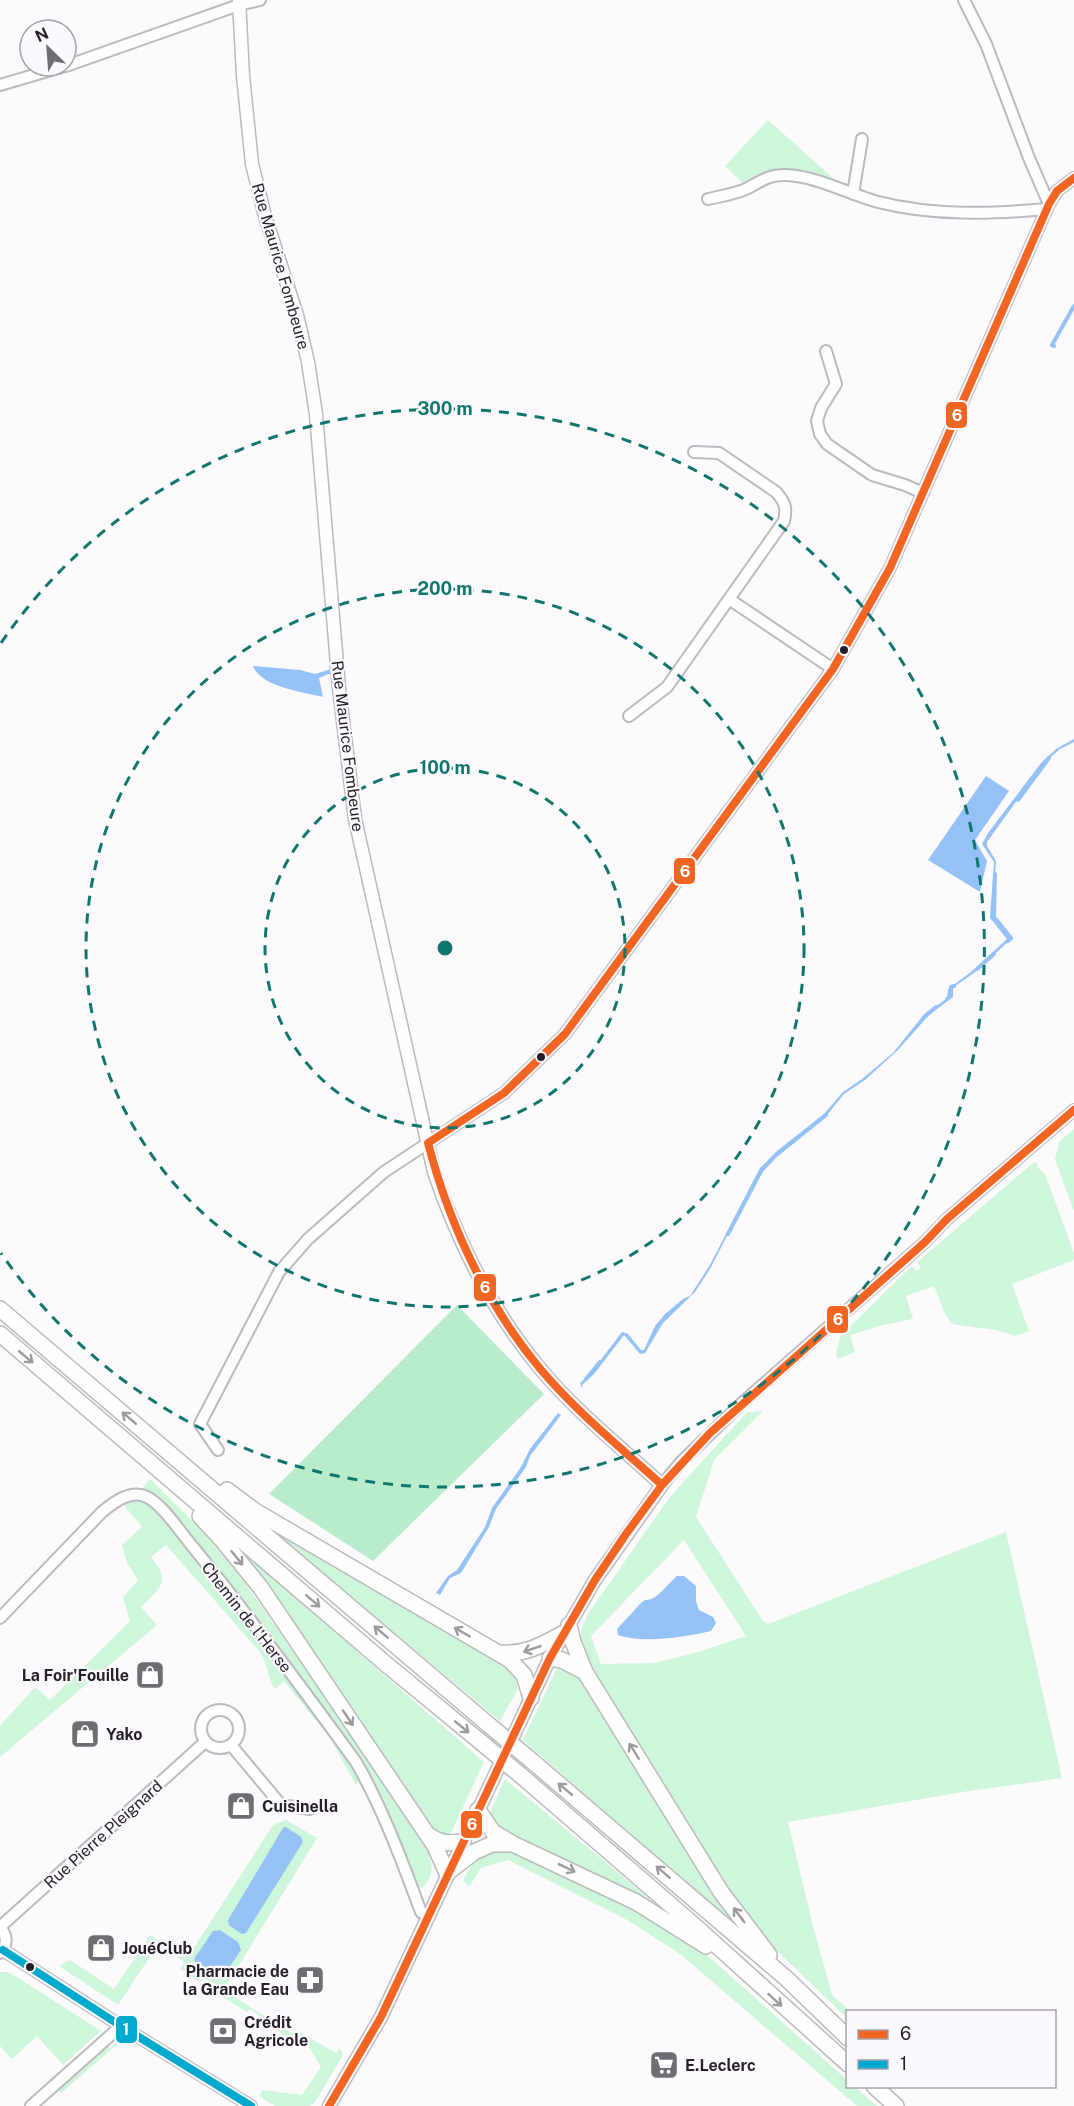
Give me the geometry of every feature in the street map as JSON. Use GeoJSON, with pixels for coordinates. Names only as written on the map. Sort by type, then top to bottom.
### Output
{"type":"FeatureCollection","features":[{"type":"Feature","properties":{"kind":"main road"},"geometry":{"type":"LineString","coordinates":[[0,1309],[787,1979],[846,2036]]}},
{"type":"Feature","properties":{"kind":"main road"},"geometry":{"type":"LineString","coordinates":[[0,1334],[386,1664],[525,1779],[846,2062]]}},
{"type":"Feature","properties":{"kind":"main road"},"geometry":{"type":"LineString","coordinates":[[174,1456],[203,1473],[255,1511],[510,1660],[524,1675],[531,1698]]}},
{"type":"Feature","properties":{"kind":"main road"},"geometry":{"type":"LineString","coordinates":[[157,1467],[170,1490],[211,1527],[261,1588],[435,1846],[447,1874],[474,1852],[492,1844],[513,1844]]}},
{"type":"Feature","properties":{"kind":"main road"},"geometry":{"type":"LineString","coordinates":[[497,1653],[514,1654],[534,1650],[566,1629],[585,1672],[721,1892],[787,1979]]}},
{"type":"Feature","properties":{"kind":"main road"},"geometry":{"type":"LineString","coordinates":[[550,1658],[562,1660],[585,1672]]}},
{"type":"Feature","properties":{"kind":"main road"},"geometry":{"type":"LineString","coordinates":[[478,1810],[493,1832],[513,1844],[636,1902],[732,1961]]}},
{"type":"Feature","properties":{"kind":"main road"},"geometry":{"type":"LineString","coordinates":[[428,1836],[438,1842],[448,1844],[463,1842]]}},
{"type":"Feature","properties":{"kind":"main road"},"geometry":{"type":"LineString","coordinates":[[876,2088],[896,2106]]}},
{"type":"Feature","properties":{"kind":"main road"},"geometry":{"type":"LineString","coordinates":[[892,2088],[905,2106]]}},
{"type":"Feature","properties":{"kind":"street"},"geometry":{"type":"LineString","coordinates":[[78,62],[239,2],[260,0]]}},
{"type":"Feature","properties":{"kind":"street"},"geometry":{"type":"LineString","coordinates":[[964,0],[986,44],[1048,206]]}},
{"type":"Feature","properties":{"kind":"street","name":"Rue Maurice Fombeure"},"geometry":{"type":"LineString","coordinates":[[239,2],[243,88],[252,164],[265,216],[297,315],[316,414],[339,688],[355,819],[428,1143],[442,1195],[478,1276],[519,1342],[544,1374],[662,1485]]}},
{"type":"Feature","properties":{"kind":"street"},"geometry":{"type":"LineString","coordinates":[[0,85],[24,78]]}},
{"type":"Feature","properties":{"kind":"street"},"geometry":{"type":"LineString","coordinates":[[853,194],[862,139]]}},
{"type":"Feature","properties":{"kind":"street"},"geometry":{"type":"LineString","coordinates":[[708,199],[747,188],[766,177],[786,175],[800,177],[879,202],[946,212],[980,213],[1048,206]]}},
{"type":"Feature","properties":{"kind":"street"},"geometry":{"type":"LineString","coordinates":[[219,1450],[200,1424],[279,1272],[308,1239],[384,1172],[504,1093],[565,1034],[833,669],[890,568],[1048,206],[1057,191],[1074,178]]}},
{"type":"Feature","properties":{"kind":"street"},"geometry":{"type":"LineString","coordinates":[[826,351],[836,384],[817,421],[820,434],[827,444],[872,475],[923,493]]}},
{"type":"Feature","properties":{"kind":"street"},"geometry":{"type":"LineString","coordinates":[[629,716],[667,687],[784,521],[786,511],[783,500],[776,492],[719,453],[694,452]]}},
{"type":"Feature","properties":{"kind":"street"},"geometry":{"type":"LineString","coordinates":[[729,599],[833,669]]}},
{"type":"Feature","properties":{"kind":"street"},"geometry":{"type":"LineString","coordinates":[[329,2106],[381,2017],[550,1658],[620,1544],[662,1485],[681,1462],[741,1404],[909,1257],[947,1219],[1074,1110]]}},
{"type":"Feature","properties":{"kind":"street","name":"Chemin de l'Herse"},"geometry":{"type":"LineString","coordinates":[[0,1618],[115,1501],[130,1495],[146,1496],[162,1510],[202,1559],[356,1762],[373,1790],[422,1912],[428,1917]]}},
{"type":"Feature","properties":{"kind":"street"},"geometry":{"type":"LineString","coordinates":[[224,1710],[234,1717],[239,1728],[231,1745],[215,1748],[206,1742],[201,1731],[203,1720],[212,1712],[224,1710]]}},
{"type":"Feature","properties":{"kind":"street","name":"Rue Pierre Pleignard"},"geometry":{"type":"LineString","coordinates":[[0,1927],[206,1742]]}},
{"type":"Feature","properties":{"kind":"street"},"geometry":{"type":"LineString","coordinates":[[231,1745],[281,1805],[310,1809]]}},
{"type":"Feature","properties":{"kind":"street"},"geometry":{"type":"LineString","coordinates":[[0,1927],[6,1938],[2,1952],[251,2106]]}},
{"type":"Feature","properties":{"kind":"street"},"geometry":{"type":"LineString","coordinates":[[31,2106],[121,2026]]}},
{"type":"Feature","properties":{"kind":"green space"},"geometry":{"type":"Polygon","coordinates":[[[768,120],[833,178],[831,180],[787,168],[766,172],[744,184],[725,166],[768,120]]]}},
{"type":"Feature","properties":{"kind":"green space"},"geometry":{"type":"Polygon","coordinates":[[[1074,1129],[1074,1211],[1055,1160],[1059,1142],[1074,1129]]]}},
{"type":"Feature","properties":{"kind":"green space"},"geometry":{"type":"Polygon","coordinates":[[[1034,1162],[1038,1163],[1037,1167],[1045,1174],[1074,1253],[1074,1260],[1012,1284],[1029,1331],[1015,1336],[996,1330],[952,1324],[945,1314],[934,1286],[906,1296],[913,1319],[850,1335],[855,1352],[838,1359],[836,1353],[841,1335],[912,1266],[916,1271],[921,1268],[917,1262],[1034,1162]]]}},
{"type":"Feature","properties":{"kind":"green space"},"geometry":{"type":"Polygon","coordinates":[[[457,1305],[544,1394],[373,1561],[269,1494],[457,1305]]]}},
{"type":"Feature","properties":{"kind":"green space"},"geometry":{"type":"Polygon","coordinates":[[[763,1411],[714,1460],[696,1517],[763,1621],[768,1624],[1006,1532],[1062,1778],[962,1792],[788,1822],[832,1995],[849,2010],[846,2010],[846,2017],[756,1928],[722,1881],[588,1666],[580,1640],[588,1614],[669,1498],[747,1412],[763,1411]],[[684,1540],[591,1636],[601,1664],[653,1663],[695,1653],[746,1636],[684,1540]]]}},
{"type":"Feature","properties":{"kind":"green space"},"geometry":{"type":"Polygon","coordinates":[[[150,1479],[203,1531],[243,1580],[423,1839],[432,1864],[430,1877],[422,1888],[417,1886],[393,1823],[363,1763],[203,1551],[178,1521],[143,1487],[150,1479]]]}},
{"type":"Feature","properties":{"kind":"green space"},"geometry":{"type":"Polygon","coordinates":[[[137,1501],[150,1505],[171,1527],[349,1760],[361,1778],[356,1785],[330,1738],[284,1681],[275,1689],[260,1652],[166,1545],[151,1557],[161,1573],[161,1584],[154,1595],[141,1607],[157,1625],[0,1757],[0,1726],[35,1687],[50,1700],[130,1621],[123,1597],[138,1580],[127,1563],[122,1545],[142,1527],[124,1505],[137,1501]]]}},
{"type":"Feature","properties":{"kind":"green space"},"geometry":{"type":"Polygon","coordinates":[[[258,1519],[504,1663],[515,1677],[518,1689],[500,1721],[258,1519]]]}},
{"type":"Feature","properties":{"kind":"green space"},"geometry":{"type":"Polygon","coordinates":[[[220,1532],[484,1762],[451,1833],[446,1837],[429,1828],[220,1532]]]}},
{"type":"Feature","properties":{"kind":"green space"},"geometry":{"type":"Polygon","coordinates":[[[559,1664],[577,1671],[753,1941],[523,1740],[559,1664]]]}},
{"type":"Feature","properties":{"kind":"green space"},"geometry":{"type":"Polygon","coordinates":[[[505,1779],[680,1924],[501,1833],[489,1815],[505,1779]]]}},
{"type":"Feature","properties":{"kind":"green space"},"geometry":{"type":"Polygon","coordinates":[[[286,1820],[317,1838],[225,1988],[219,1987],[291,2033],[298,2031],[336,2053],[340,2048],[343,2055],[315,2102],[310,2106],[275,2106],[259,2096],[263,2090],[302,2095],[321,2067],[303,2037],[295,2042],[260,2020],[261,2017],[250,2009],[247,2012],[213,1991],[216,1985],[204,1978],[200,1982],[180,1969],[184,1962],[166,1950],[162,1957],[153,1952],[118,2005],[59,1966],[70,1960],[114,1989],[150,1935],[188,1957],[273,1825],[286,1820]]]}},
{"type":"Feature","properties":{"kind":"green space"},"geometry":{"type":"Polygon","coordinates":[[[511,1849],[619,1900],[683,1937],[715,1962],[846,2079],[846,2088],[856,2088],[877,2106],[857,2106],[680,1954],[629,1921],[508,1860],[481,1868],[469,1887],[463,1880],[472,1864],[481,1855],[511,1849]]]}},
{"type":"Feature","properties":{"kind":"green space"},"geometry":{"type":"Polygon","coordinates":[[[0,1972],[7,1972],[17,1977],[101,2031],[63,2065],[37,2036],[12,2059],[0,2046],[0,1972]]]}},
{"type":"Feature","properties":{"kind":"green space"},"geometry":{"type":"Polygon","coordinates":[[[117,2042],[119,2043],[61,2093],[56,2088],[107,2044],[110,2048],[117,2042]]]}},
{"type":"Feature","properties":{"kind":"water"},"geometry":{"type":"Polygon","coordinates":[[[253,666],[300,670],[315,674],[331,669],[331,673],[319,678],[323,697],[273,684],[257,673],[253,666]]]}},
{"type":"Feature","properties":{"kind":"water"},"geometry":{"type":"Polygon","coordinates":[[[1074,739],[1074,742],[1060,749],[1044,763],[987,842],[996,861],[993,908],[995,919],[1011,939],[974,973],[951,989],[949,1000],[929,1015],[898,1050],[865,1080],[844,1094],[827,1115],[771,1159],[758,1176],[710,1269],[695,1292],[663,1323],[645,1353],[640,1354],[624,1335],[582,1388],[580,1383],[590,1374],[622,1332],[628,1334],[641,1350],[644,1350],[655,1326],[665,1314],[690,1296],[710,1265],[760,1168],[777,1151],[824,1114],[843,1092],[893,1053],[921,1018],[947,998],[948,989],[971,972],[1007,939],[990,918],[994,862],[982,844],[1041,763],[1056,749],[1074,739]]]}},
{"type":"Feature","properties":{"kind":"water"},"geometry":{"type":"Polygon","coordinates":[[[986,776],[1009,791],[975,840],[987,861],[980,892],[928,860],[986,776]]]}},
{"type":"Feature","properties":{"kind":"water"},"geometry":{"type":"Polygon","coordinates":[[[558,1413],[561,1415],[530,1456],[526,1467],[496,1509],[489,1527],[461,1573],[450,1578],[440,1595],[436,1593],[448,1576],[457,1570],[485,1527],[492,1508],[521,1467],[530,1449],[558,1413]]]}},
{"type":"Feature","properties":{"kind":"water"},"geometry":{"type":"Polygon","coordinates":[[[677,1576],[684,1576],[696,1586],[696,1601],[699,1610],[713,1617],[716,1623],[711,1631],[652,1639],[628,1638],[618,1635],[617,1629],[641,1603],[658,1595],[677,1576]]]}},
{"type":"Feature","properties":{"kind":"water"},"geometry":{"type":"Polygon","coordinates":[[[286,1827],[301,1837],[303,1842],[246,1933],[242,1934],[229,1925],[228,1920],[283,1828],[286,1827]]]}},
{"type":"Feature","properties":{"kind":"water"},"geometry":{"type":"Polygon","coordinates":[[[220,1930],[238,1942],[241,1950],[223,1977],[215,1979],[196,1965],[194,1959],[213,1931],[220,1930]]]}},
{"type":"Feature","properties":{"kind":"waterway"},"geometry":{"type":"LineString","coordinates":[[1054,346],[1052,345],[1074,306]]}},
{"type":"Feature","properties":{"kind":"waterway"},"geometry":{"type":"LineString","coordinates":[[1018,800],[1049,758]]}},
{"type":"Feature","properties":{"kind":"waterway"},"geometry":{"type":"LineString","coordinates":[[995,874],[994,917],[1011,938],[1008,941]]}},
{"type":"Feature","properties":{"kind":"waterway"},"geometry":{"type":"LineString","coordinates":[[977,969],[994,954]]}},
{"type":"Feature","properties":{"kind":"waterway"},"geometry":{"type":"LineString","coordinates":[[947,999],[951,996],[951,987],[954,986]]}},
{"type":"Feature","properties":{"kind":"waterway"},"geometry":{"type":"LineString","coordinates":[[924,1017],[936,1007]]}},
{"type":"Feature","properties":{"kind":"waterway"},"geometry":{"type":"LineString","coordinates":[[728,1234],[761,1171],[775,1156],[826,1115]]}},
{"type":"Feature","properties":{"kind":"waterway"},"geometry":{"type":"LineString","coordinates":[[586,1379],[600,1362]]}},
{"type":"Feature","properties":{"kind":"transit line","name":"6"},"geometry":{"type":"LineString","coordinates":[[662,1485],[570,1401],[542,1371],[504,1319],[487,1292],[459,1234],[447,1205],[428,1143],[504,1093],[565,1034],[833,669],[890,568],[1049,204],[1057,191],[1074,178]]}},
{"type":"Feature","properties":{"kind":"transit line","name":"6"},"geometry":{"type":"LineString","coordinates":[[329,2106],[381,2017],[550,1658],[595,1580],[662,1485],[710,1433],[925,1242],[947,1219],[1074,1110]]}},
{"type":"Feature","properties":{"kind":"transit line","name":"1"},"geometry":{"type":"LineString","coordinates":[[3,1950],[251,2106]]}},
{"type":"Feature","properties":{"kind":"place","name":"La Foir'Fouille"},"geometry":{"type":"Point","coordinates":[150,1675]}},
{"type":"Feature","properties":{"kind":"place","name":"Yako"},"geometry":{"type":"Point","coordinates":[85,1734]}},
{"type":"Feature","properties":{"kind":"place","name":"Cuisinella"},"geometry":{"type":"Point","coordinates":[241,1806]}},
{"type":"Feature","properties":{"kind":"place","name":"JouéClub"},"geometry":{"type":"Point","coordinates":[101,1948]}},
{"type":"Feature","properties":{"kind":"place","name":"Pharmacie de la Grande Eau"},"geometry":{"type":"Point","coordinates":[310,1980]}},
{"type":"Feature","properties":{"kind":"place","name":"Crédit Agricole"},"geometry":{"type":"Point","coordinates":[223,2031]}},
{"type":"Feature","properties":{"kind":"place","name":"E.Leclerc"},"geometry":{"type":"Point","coordinates":[664,2065]}}]}
